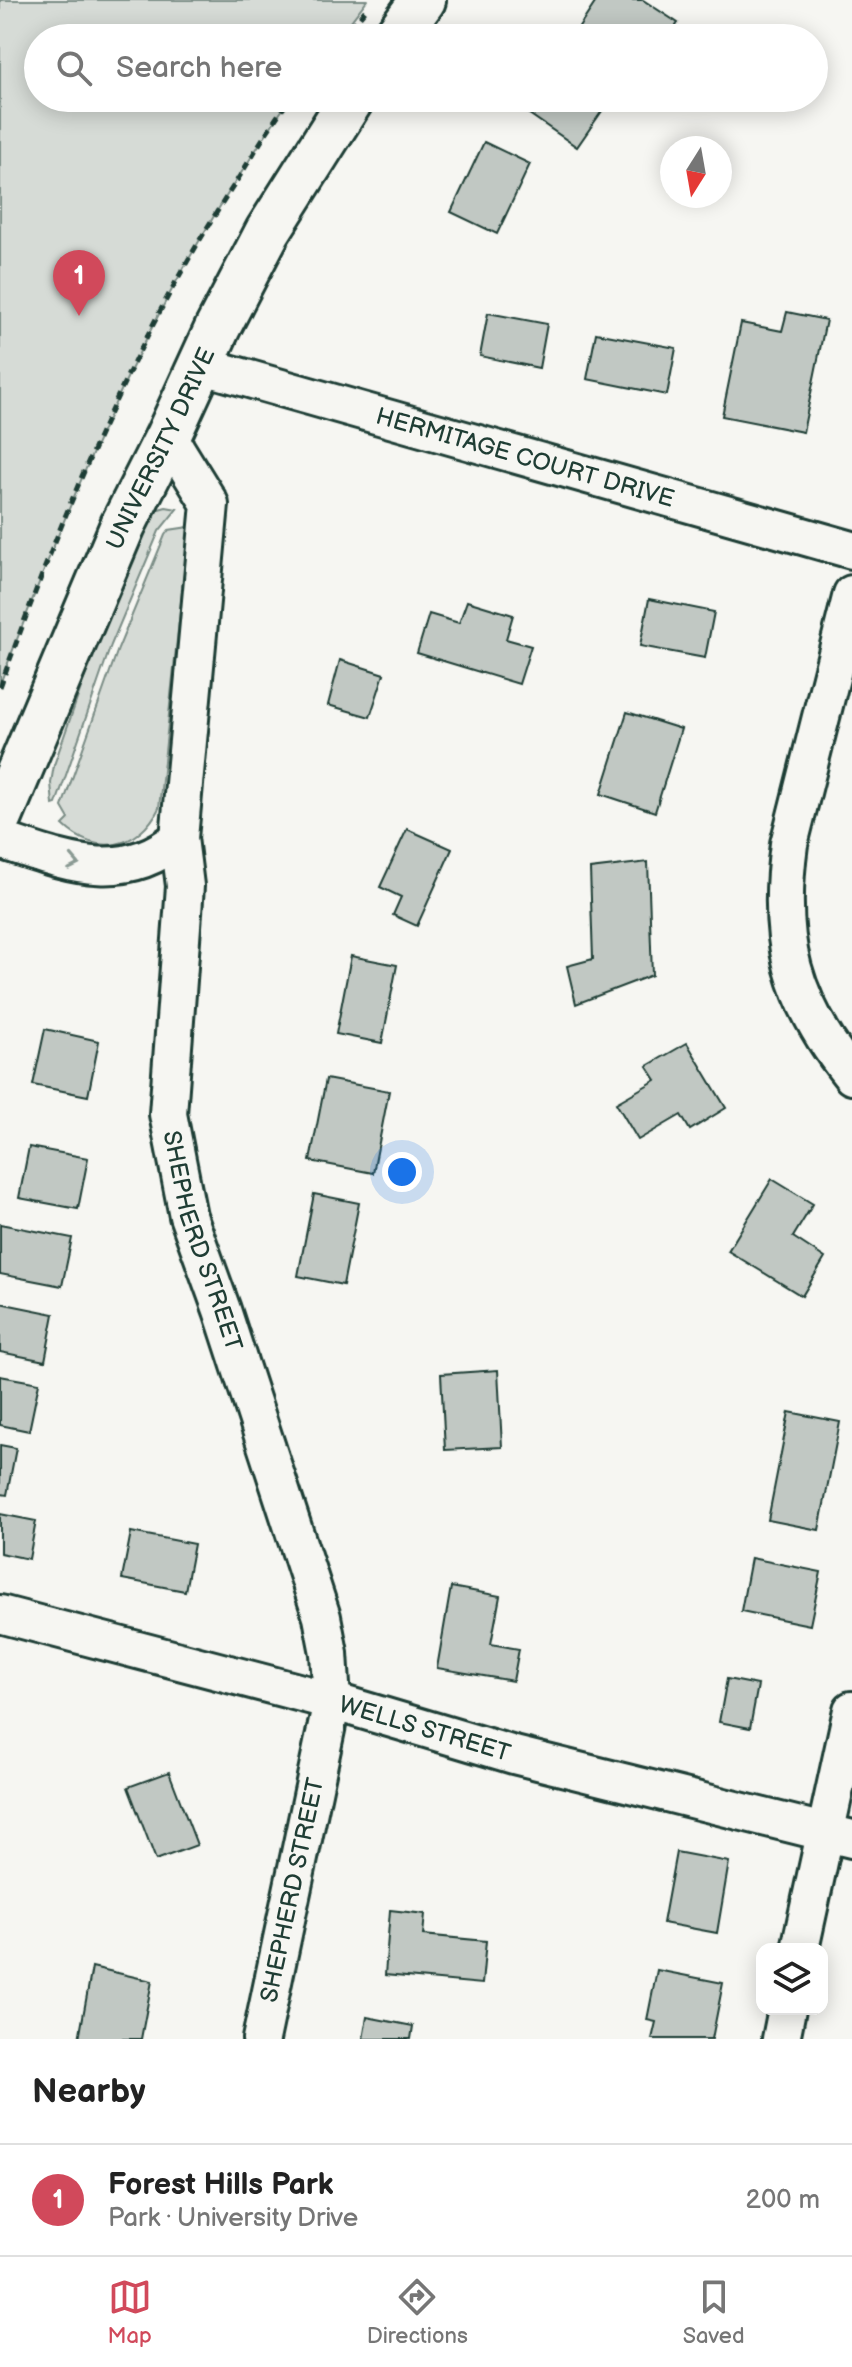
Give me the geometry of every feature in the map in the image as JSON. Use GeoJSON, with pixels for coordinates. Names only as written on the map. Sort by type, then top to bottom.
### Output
{"type":"FeatureCollection","features":[{"type":"Feature","properties":{"kind":"main road"},"geometry":{"type":"LineString","coordinates":[[405,24],[423,0]]}},
{"type":"Feature","properties":{"kind":"main road","name":"UNIVERSITY DRIVE"},"geometry":{"type":"LineString","coordinates":[[0,817],[123,525],[200,365],[268,231],[343,112]]}},
{"type":"Feature","properties":{"kind":"street","name":"HERMITAGE COURT DRIVE"},"geometry":{"type":"LineString","coordinates":[[200,365],[852,550]]}},
{"type":"Feature","properties":{"kind":"street","name":"SHEPHERD STREET"},"geometry":{"type":"LineString","coordinates":[[168,436],[210,504],[179,838],[185,886],[168,1114],[188,1216],[222,1310],[322,1617],[329,1653],[332,1701],[261,2039]]}},
{"type":"Feature","properties":{"kind":"street"},"geometry":{"type":"LineString","coordinates":[[852,594],[789,844],[783,886],[784,928],[792,969],[807,1009],[828,1045],[852,1076]]}},
{"type":"Feature","properties":{"kind":"street"},"geometry":{"type":"LineString","coordinates":[[0,840],[69,863],[93,866],[139,861],[162,853],[179,838]]}},
{"type":"Feature","properties":{"kind":"street","name":"WELLS STREET"},"geometry":{"type":"LineString","coordinates":[[0,1614],[332,1701],[514,1755],[838,1835]]}},
{"type":"Feature","properties":{"kind":"street"},"geometry":{"type":"LineString","coordinates":[[802,1943],[838,1835],[852,1710]]}},
{"type":"Feature","properties":{"kind":"street"},"geometry":{"type":"LineString","coordinates":[[781,2039],[786,2015]]}},
{"type":"Feature","properties":{"kind":"path"},"geometry":{"type":"LineString","coordinates":[[354,24],[374,0]]}},
{"type":"Feature","properties":{"kind":"path"},"geometry":{"type":"LineString","coordinates":[[0,687],[77,487],[124,381],[191,250],[282,112]]}},
{"type":"Feature","properties":{"kind":"shaded area"},"geometry":{"type":"Polygon","coordinates":[[[0,0],[367,0],[349,24],[24,24],[24,112],[281,112],[208,225],[140,352],[52,549],[0,684],[0,0]]]}},
{"type":"Feature","properties":{"kind":"shaded area"},"geometry":{"type":"Polygon","coordinates":[[[159,509],[177,509],[159,531],[111,645],[56,804],[53,805],[51,783],[54,765],[98,639],[149,519],[159,509]]]}},
{"type":"Feature","properties":{"kind":"shaded area"},"geometry":{"type":"Polygon","coordinates":[[[189,527],[159,808],[150,822],[129,840],[116,844],[89,842],[63,825],[69,819],[62,807],[118,649],[165,535],[169,530],[189,527]]]}},
{"type":"Feature","properties":{"kind":"building"},"geometry":{"type":"Polygon","coordinates":[[[597,0],[643,0],[678,23],[677,24],[581,24],[597,0]]]}},
{"type":"Feature","properties":{"kind":"building"},"geometry":{"type":"Polygon","coordinates":[[[526,112],[601,112],[577,147],[526,112]]]}},
{"type":"Feature","properties":{"kind":"building"},"geometry":{"type":"Polygon","coordinates":[[[484,142],[530,164],[497,234],[451,212],[484,142]]]}},
{"type":"Feature","properties":{"kind":"building"},"geometry":{"type":"Polygon","coordinates":[[[787,312],[826,320],[803,432],[722,416],[741,323],[782,331],[787,312]]]}},
{"type":"Feature","properties":{"kind":"building"},"geometry":{"type":"Polygon","coordinates":[[[488,313],[547,324],[539,368],[480,356],[488,313]]]}},
{"type":"Feature","properties":{"kind":"building"},"geometry":{"type":"Polygon","coordinates":[[[596,333],[676,348],[667,395],[587,379],[596,333]]]}},
{"type":"Feature","properties":{"kind":"building"},"geometry":{"type":"Polygon","coordinates":[[[649,599],[714,612],[705,658],[640,646],[649,599]]]}},
{"type":"Feature","properties":{"kind":"building"},"geometry":{"type":"Polygon","coordinates":[[[467,601],[513,615],[506,639],[531,646],[519,684],[417,653],[429,614],[459,623],[467,601]]]}},
{"type":"Feature","properties":{"kind":"building"},"geometry":{"type":"Polygon","coordinates":[[[340,660],[384,674],[370,717],[328,705],[340,660]]]}},
{"type":"Feature","properties":{"kind":"building"},"geometry":{"type":"Polygon","coordinates":[[[627,712],[681,729],[655,812],[601,794],[627,712]]]}},
{"type":"Feature","properties":{"kind":"building"},"geometry":{"type":"Polygon","coordinates":[[[407,829],[452,849],[417,926],[393,915],[401,897],[380,887],[407,829]]]}},
{"type":"Feature","properties":{"kind":"building"},"geometry":{"type":"Polygon","coordinates":[[[648,862],[652,975],[576,1004],[567,966],[593,959],[590,869],[648,862]]]}},
{"type":"Feature","properties":{"kind":"building"},"geometry":{"type":"Polygon","coordinates":[[[351,956],[397,965],[382,1043],[336,1034],[351,956]]]}},
{"type":"Feature","properties":{"kind":"building"},"geometry":{"type":"Polygon","coordinates":[[[45,1029],[99,1041],[88,1096],[33,1085],[45,1029]]]}},
{"type":"Feature","properties":{"kind":"building"},"geometry":{"type":"Polygon","coordinates":[[[687,1043],[726,1108],[690,1130],[681,1115],[638,1140],[616,1103],[656,1080],[647,1066],[687,1043]]]}},
{"type":"Feature","properties":{"kind":"building"},"geometry":{"type":"Polygon","coordinates":[[[326,1079],[389,1091],[373,1173],[310,1161],[326,1079]]]}},
{"type":"Feature","properties":{"kind":"building"},"geometry":{"type":"Polygon","coordinates":[[[29,1147],[88,1158],[78,1209],[19,1198],[29,1147]]]}},
{"type":"Feature","properties":{"kind":"building"},"geometry":{"type":"Polygon","coordinates":[[[772,1179],[813,1204],[793,1237],[825,1258],[802,1296],[728,1251],[772,1179]]]}},
{"type":"Feature","properties":{"kind":"building"},"geometry":{"type":"Polygon","coordinates":[[[314,1194],[359,1203],[343,1285],[298,1276],[314,1194]]]}},
{"type":"Feature","properties":{"kind":"building"},"geometry":{"type":"Polygon","coordinates":[[[0,1224],[72,1238],[62,1286],[0,1274],[0,1224]]]}},
{"type":"Feature","properties":{"kind":"building"},"geometry":{"type":"Polygon","coordinates":[[[0,1303],[54,1314],[45,1361],[0,1352],[0,1303]]]}},
{"type":"Feature","properties":{"kind":"building"},"geometry":{"type":"Polygon","coordinates":[[[498,1370],[502,1447],[445,1450],[441,1374],[498,1370]]]}},
{"type":"Feature","properties":{"kind":"building"},"geometry":{"type":"Polygon","coordinates":[[[0,1376],[39,1383],[29,1431],[0,1425],[0,1376]]]}},
{"type":"Feature","properties":{"kind":"building"},"geometry":{"type":"Polygon","coordinates":[[[789,1412],[840,1422],[819,1530],[768,1520],[789,1412]]]}},
{"type":"Feature","properties":{"kind":"building"},"geometry":{"type":"Polygon","coordinates":[[[0,1445],[16,1448],[7,1495],[0,1494],[0,1445]]]}},
{"type":"Feature","properties":{"kind":"building"},"geometry":{"type":"Polygon","coordinates":[[[0,1514],[36,1521],[29,1559],[0,1553],[0,1514]]]}},
{"type":"Feature","properties":{"kind":"building"},"geometry":{"type":"Polygon","coordinates":[[[131,1532],[194,1544],[185,1591],[122,1579],[131,1532]]]}},
{"type":"Feature","properties":{"kind":"building"},"geometry":{"type":"Polygon","coordinates":[[[751,1558],[821,1572],[810,1625],[741,1611],[751,1558]]]}},
{"type":"Feature","properties":{"kind":"building"},"geometry":{"type":"Polygon","coordinates":[[[451,1587],[500,1596],[491,1644],[519,1649],[513,1681],[437,1668],[451,1587]]]}},
{"type":"Feature","properties":{"kind":"building"},"geometry":{"type":"Polygon","coordinates":[[[727,1679],[758,1685],[750,1728],[719,1722],[727,1679]]]}},
{"type":"Feature","properties":{"kind":"building"},"geometry":{"type":"Polygon","coordinates":[[[169,1772],[197,1845],[156,1860],[128,1787],[169,1772]]]}},
{"type":"Feature","properties":{"kind":"building"},"geometry":{"type":"Polygon","coordinates":[[[676,1852],[729,1862],[717,1933],[663,1923],[676,1852]]]}},
{"type":"Feature","properties":{"kind":"building"},"geometry":{"type":"Polygon","coordinates":[[[390,1910],[425,1914],[423,1935],[486,1941],[482,1984],[385,1975],[390,1910]]]}},
{"type":"Feature","properties":{"kind":"building"},"geometry":{"type":"Polygon","coordinates":[[[92,1967],[152,1981],[141,2039],[79,2039],[92,1967]]]}},
{"type":"Feature","properties":{"kind":"building"},"geometry":{"type":"Polygon","coordinates":[[[657,1970],[723,1983],[712,2039],[652,2039],[656,2022],[647,2020],[657,1970]]]}},
{"type":"Feature","properties":{"kind":"building"},"geometry":{"type":"Polygon","coordinates":[[[367,2017],[413,2026],[411,2039],[363,2039],[367,2017]]]}},
{"type":"Feature","properties":{"kind":"place","name":"Forest Hills Park"},"geometry":{"type":"Point","coordinates":[79,316]}}]}
